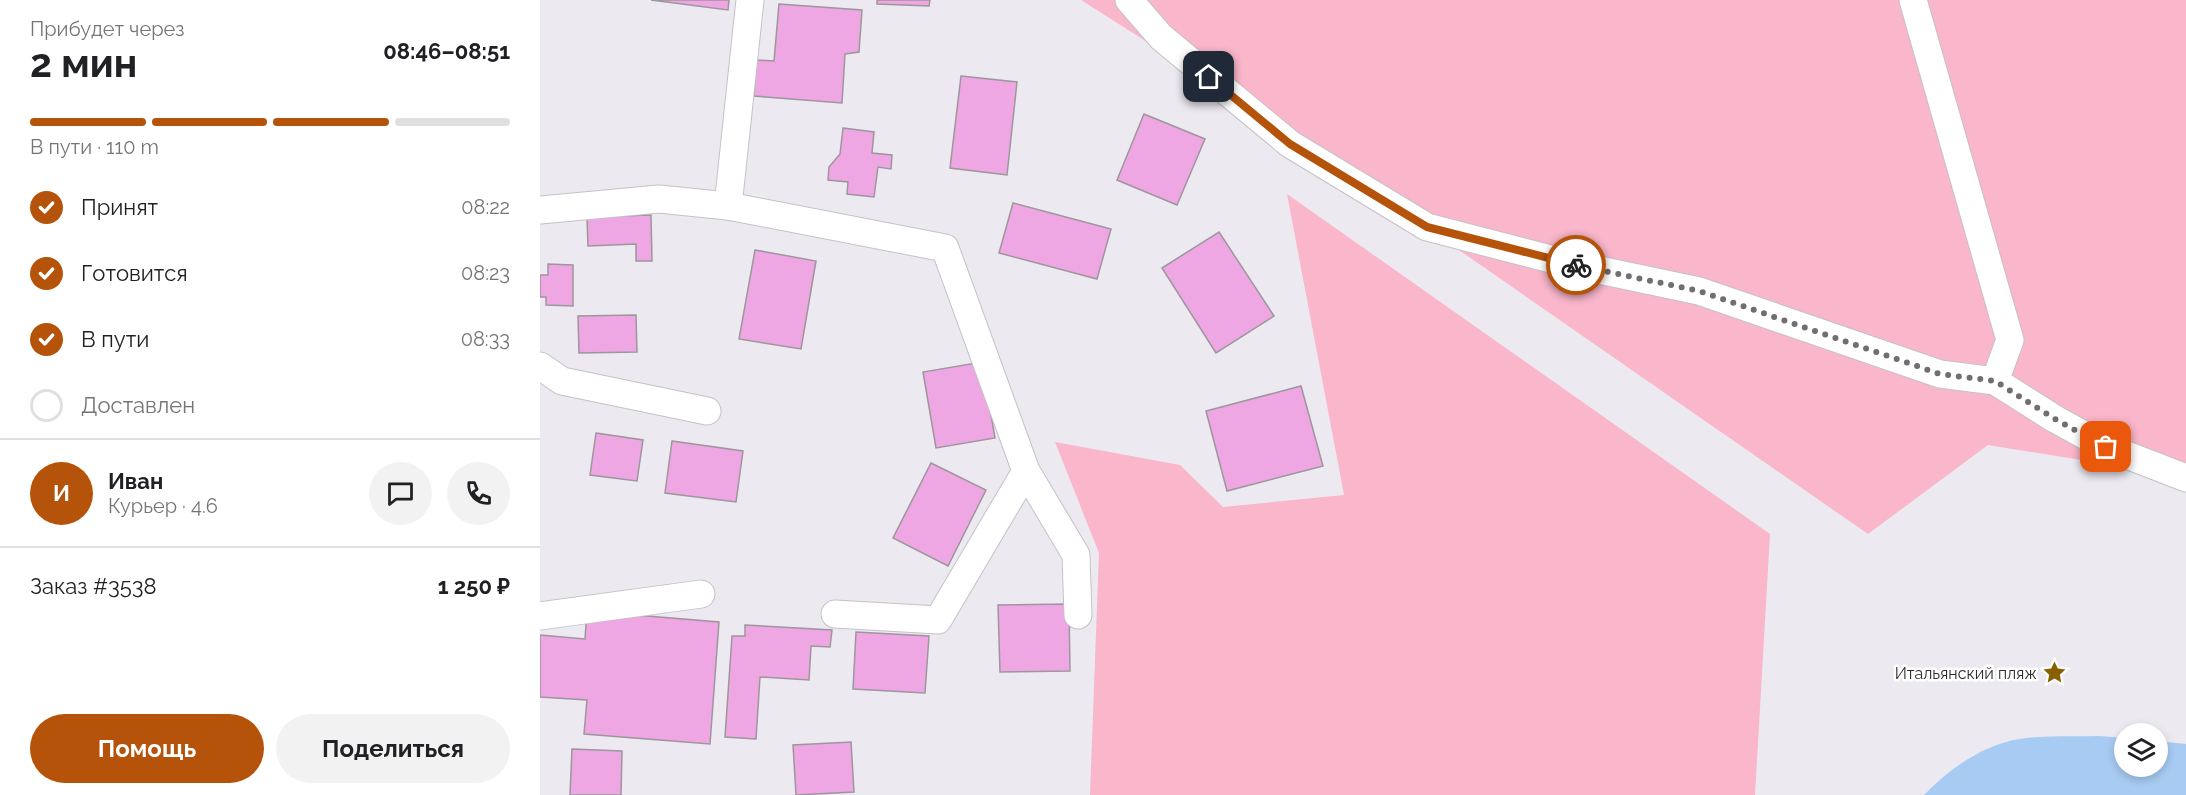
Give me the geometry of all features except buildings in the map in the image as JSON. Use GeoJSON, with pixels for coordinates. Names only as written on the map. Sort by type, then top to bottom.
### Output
{"type":"FeatureCollection","features":[{"type":"Feature","properties":{"kind":"street"},"geometry":{"type":"LineString","coordinates":[[728,206],[750,0]]}},
{"type":"Feature","properties":{"kind":"street"},"geometry":{"type":"LineString","coordinates":[[1129,0],[1161,37],[1290,144],[1427,227],[1566,263],[1699,291],[1940,374],[1995,381],[2055,419],[2106,447],[2186,478]]}},
{"type":"Feature","properties":{"kind":"street"},"geometry":{"type":"LineString","coordinates":[[1913,0],[2010,340],[1995,381]]}},
{"type":"Feature","properties":{"kind":"street"},"geometry":{"type":"LineString","coordinates":[[540,210],[658,199],[728,206],[945,248],[1026,471],[1076,555],[1078,615]]}},
{"type":"Feature","properties":{"kind":"street"},"geometry":{"type":"LineString","coordinates":[[540,366],[562,381],[707,411]]}},
{"type":"Feature","properties":{"kind":"street"},"geometry":{"type":"LineString","coordinates":[[835,614],[938,620],[1026,471]]}},
{"type":"Feature","properties":{"kind":"street"},"geometry":{"type":"LineString","coordinates":[[540,616],[701,594]]}},
{"type":"Feature","properties":{"kind":"shaded area"},"geometry":{"type":"Polygon","coordinates":[[[1081,0],[2186,0],[2186,477],[1988,445],[1868,534],[1289,132],[1081,0]]]}},
{"type":"Feature","properties":{"kind":"shaded area"},"geometry":{"type":"Polygon","coordinates":[[[1287,194],[1770,534],[1755,795],[1090,795],[1099,553],[1055,442],[1180,465],[1223,507],[1344,495],[1287,194]]]}},
{"type":"Feature","properties":{"kind":"water"},"geometry":{"type":"Polygon","coordinates":[[[2039,737],[2114,737],[2114,777],[2168,777],[2168,742],[2186,744],[2186,795],[1924,795],[1944,776],[1980,752],[2006,742],[2039,737]]]}},
{"type":"Feature","properties":{"kind":"way so far"},"geometry":{"type":"LineString","coordinates":[[1576,265],[1699,291],[1940,374],[1995,381],[2028,403],[2106,447]]}},
{"type":"Feature","properties":{"kind":"place","name":"Итальянский пляж"},"geometry":{"type":"Point","coordinates":[2055,673]}},
{"type":"Feature","properties":{"kind":"route"},"geometry":{"type":"LineString","coordinates":[[1209,77],[1290,144],[1427,227],[1576,265]]}}]}
